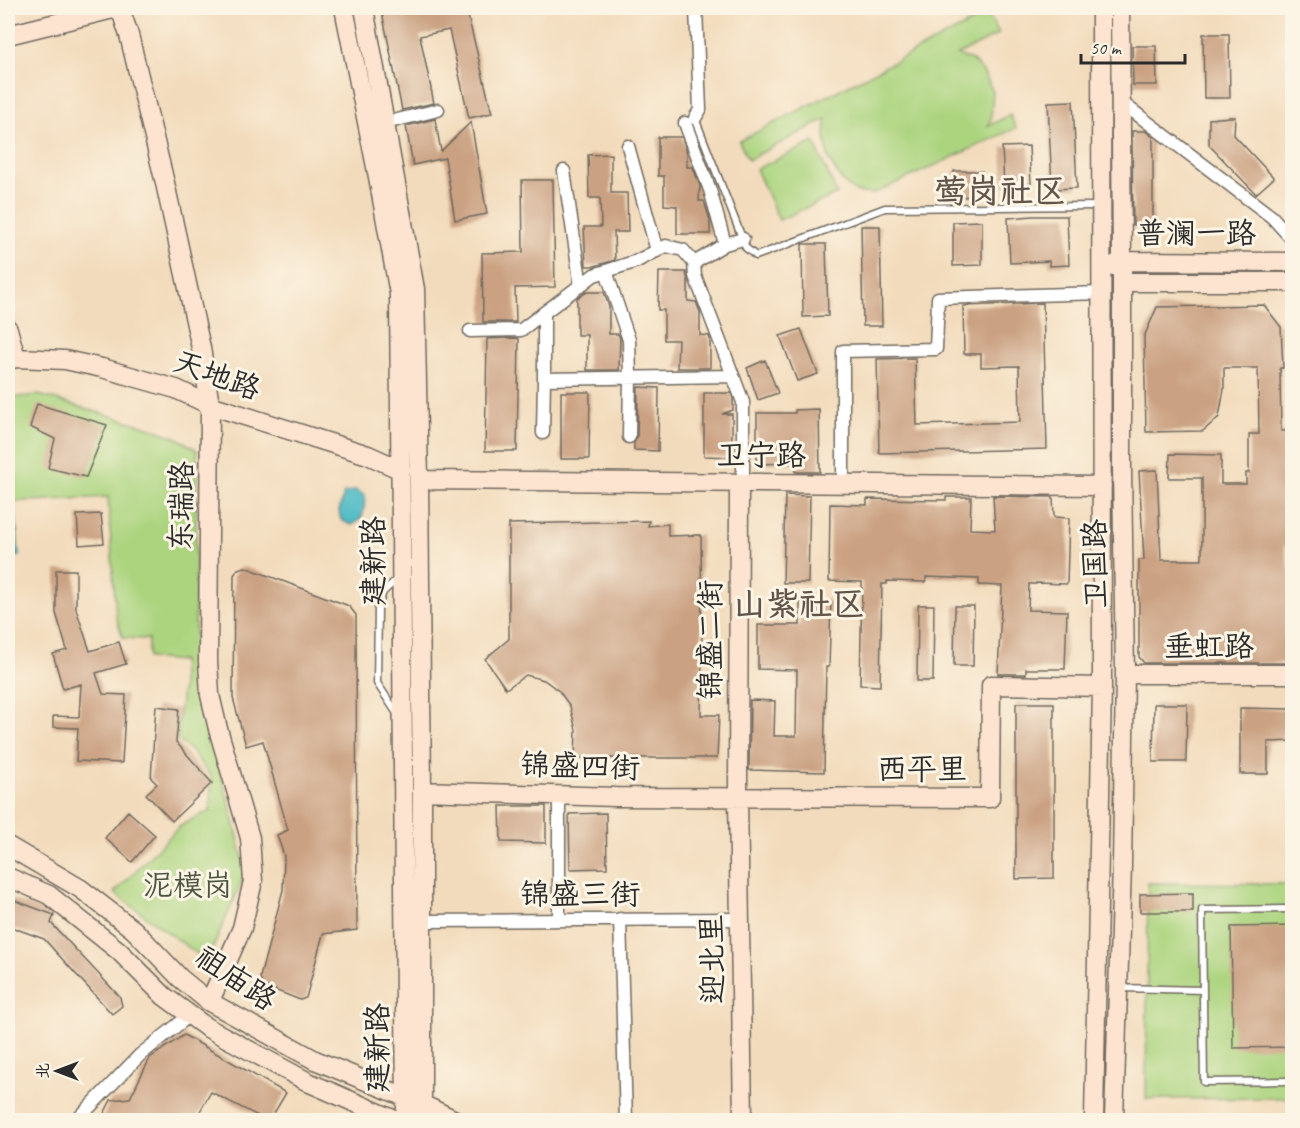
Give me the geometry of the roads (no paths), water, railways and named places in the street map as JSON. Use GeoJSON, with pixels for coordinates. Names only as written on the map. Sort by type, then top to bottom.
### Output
{"type":"FeatureCollection","features":[{"type":"Feature","properties":{"kind":"main road"},"geometry":{"type":"LineString","coordinates":[[8,35],[119,8]]}},
{"type":"Feature","properties":{"kind":"main road","name":"东瑞路"},"geometry":{"type":"LineString","coordinates":[[119,8],[129,35],[165,183],[201,348],[210,405],[208,662],[210,695],[250,838],[253,881],[242,928],[208,1001]]}},
{"type":"Feature","properties":{"kind":"main road","name":"建新路"},"geometry":{"type":"LineString","coordinates":[[344,8],[399,294],[403,722],[417,1107]]}},
{"type":"Feature","properties":{"kind":"main road","name":"建新路"},"geometry":{"type":"LineString","coordinates":[[364,8],[415,289],[419,480],[422,921],[417,1107],[406,1120]]}},
{"type":"Feature","properties":{"kind":"main road"},"geometry":{"type":"LineString","coordinates":[[1094,1120],[1102,687],[1101,8]]}},
{"type":"Feature","properties":{"kind":"main road","name":"卫国路"},"geometry":{"type":"LineString","coordinates":[[1114,1120],[1125,674],[1120,8]]}},
{"type":"Feature","properties":{"kind":"main road","name":"普澜一路"},"geometry":{"type":"LineString","coordinates":[[1102,270],[1122,261],[1293,261]]}},
{"type":"Feature","properties":{"kind":"main road"},"geometry":{"type":"LineString","coordinates":[[1102,270],[1122,282]]}},
{"type":"Feature","properties":{"kind":"main road","name":"普澜一路"},"geometry":{"type":"LineString","coordinates":[[1122,282],[1293,282]]}},
{"type":"Feature","properties":{"kind":"main road"},"geometry":{"type":"LineString","coordinates":[[8,329],[12,359]]}},
{"type":"Feature","properties":{"kind":"main road","name":"天地路"},"geometry":{"type":"LineString","coordinates":[[12,359],[65,360],[176,389],[210,405],[368,455],[401,470]]}},
{"type":"Feature","properties":{"kind":"main road","name":"卫宁路"},"geometry":{"type":"LineString","coordinates":[[419,480],[1102,486]]}},
{"type":"Feature","properties":{"kind":"main road","name":"锦盛二街"},"geometry":{"type":"LineString","coordinates":[[738,797],[741,483]]}},
{"type":"Feature","properties":{"kind":"main road","name":"垂虹路"},"geometry":{"type":"LineString","coordinates":[[1125,674],[1293,674]]}},
{"type":"Feature","properties":{"kind":"main road","name":"西平里"},"geometry":{"type":"LineString","coordinates":[[738,797],[990,798],[991,686],[1102,687]]}},
{"type":"Feature","properties":{"kind":"main road","name":"锦盛四街"},"geometry":{"type":"LineString","coordinates":[[422,791],[616,797],[738,797]]}},
{"type":"Feature","properties":{"kind":"main road","name":"迎北里"},"geometry":{"type":"LineString","coordinates":[[738,797],[743,1120]]}},
{"type":"Feature","properties":{"kind":"main road","name":"祖庙路"},"geometry":{"type":"LineString","coordinates":[[8,846],[81,889],[134,930],[180,978],[208,1001],[315,1060],[417,1107],[455,1120]]}},
{"type":"Feature","properties":{"kind":"main road","name":"祖庙路"},"geometry":{"type":"LineString","coordinates":[[8,877],[49,895],[119,951],[164,996],[206,1027],[310,1083],[395,1120]]}},
{"type":"Feature","properties":{"kind":"main road"},"geometry":{"type":"LineString","coordinates":[[1083,1120],[1094,1091]]}},
{"type":"Feature","properties":{"kind":"main road"},"geometry":{"type":"LineString","coordinates":[[1115,1092],[1120,1120]]}},
{"type":"Feature","properties":{"kind":"street"},"geometry":{"type":"LineString","coordinates":[[696,8],[700,110],[690,121],[724,244]]}},
{"type":"Feature","properties":{"kind":"street"},"geometry":{"type":"LineString","coordinates":[[1120,102],[1272,217],[1293,239]]}},
{"type":"Feature","properties":{"kind":"street"},"geometry":{"type":"LineString","coordinates":[[385,123],[438,110]]}},
{"type":"Feature","properties":{"kind":"street"},"geometry":{"type":"LineString","coordinates":[[628,146],[657,251]]}},
{"type":"Feature","properties":{"kind":"street"},"geometry":{"type":"LineString","coordinates":[[564,171],[581,286]]}},
{"type":"Feature","properties":{"kind":"street"},"geometry":{"type":"LineString","coordinates":[[693,263],[724,244],[742,238]]}},
{"type":"Feature","properties":{"kind":"street"},"geometry":{"type":"LineString","coordinates":[[470,331],[520,330],[594,275],[637,261],[666,246],[683,250],[693,263],[695,276],[743,402],[741,483]]}},
{"type":"Feature","properties":{"kind":"street"},"geometry":{"type":"LineString","coordinates":[[606,271],[630,340],[629,437]]}},
{"type":"Feature","properties":{"kind":"street"},"geometry":{"type":"LineString","coordinates":[[843,484],[843,351],[936,349],[938,298],[1102,293]]}},
{"type":"Feature","properties":{"kind":"street"},"geometry":{"type":"LineString","coordinates":[[543,433],[544,314]]}},
{"type":"Feature","properties":{"kind":"street"},"geometry":{"type":"LineString","coordinates":[[544,379],[733,376]]}},
{"type":"Feature","properties":{"kind":"street"},"geometry":{"type":"LineString","coordinates":[[559,794],[559,920]]}},
{"type":"Feature","properties":{"kind":"street"},"geometry":{"type":"LineString","coordinates":[[620,919],[626,1120]]}},
{"type":"Feature","properties":{"kind":"street","name":"锦盛三街"},"geometry":{"type":"LineString","coordinates":[[422,921],[740,919]]}},
{"type":"Feature","properties":{"kind":"street"},"geometry":{"type":"LineString","coordinates":[[77,1120],[140,1055],[190,1015]]}},
{"type":"Feature","properties":{"kind":"lane"},"geometry":{"type":"LineString","coordinates":[[690,121],[746,248],[756,256],[885,208],[1102,206]]}},
{"type":"Feature","properties":{"kind":"lane"},"geometry":{"type":"LineString","coordinates":[[402,574],[383,592],[378,607],[377,683],[403,722]]}},
{"type":"Feature","properties":{"kind":"lane"},"geometry":{"type":"LineString","coordinates":[[1293,909],[1202,910],[1204,1082],[1293,1081]]}},
{"type":"Feature","properties":{"kind":"lane"},"geometry":{"type":"LineString","coordinates":[[1118,988],[1203,990]]}},
{"type":"Feature","properties":{"kind":"water"},"geometry":{"type":"Polygon","coordinates":[[[356,490],[365,496],[364,510],[359,520],[351,525],[341,520],[339,511],[344,493],[356,490]]]}},
{"type":"Feature","properties":{"kind":"water"},"geometry":{"type":"Polygon","coordinates":[[[8,518],[16,518],[19,556],[8,557],[8,518]]]}},
{"type":"Feature","properties":{"kind":"district","name":"莺岗社区"},"geometry":{"type":"Point","coordinates":[1000,191]}},
{"type":"Feature","properties":{"kind":"district","name":"山紫社区"},"geometry":{"type":"Point","coordinates":[799,604]}},
{"type":"Feature","properties":{"kind":"park label","name":"泥模岗"},"geometry":{"type":"Point","coordinates":[188,885]}}]}
